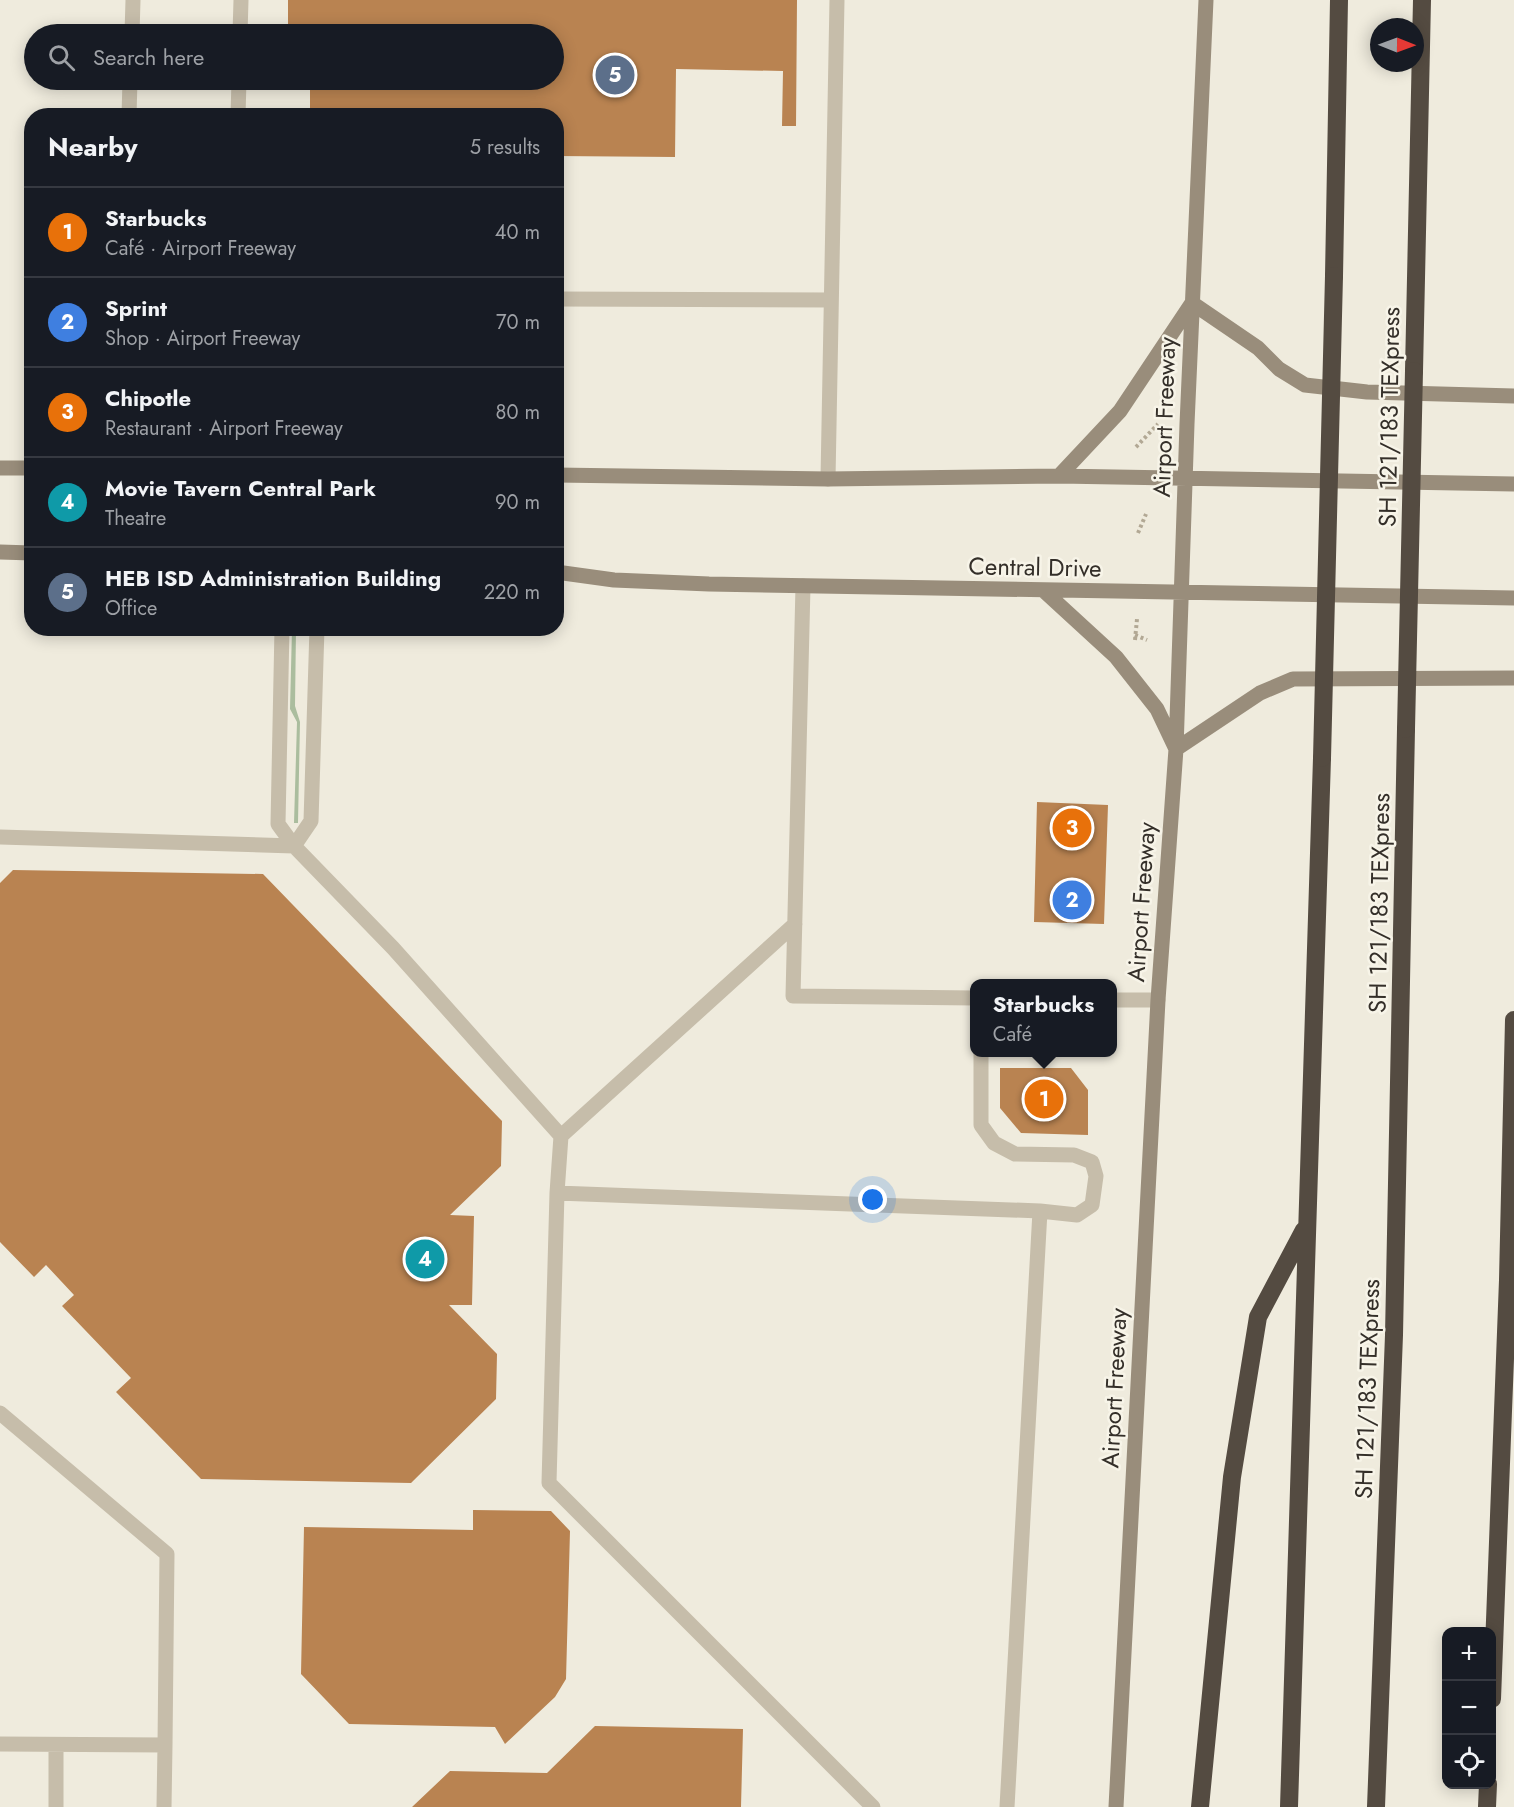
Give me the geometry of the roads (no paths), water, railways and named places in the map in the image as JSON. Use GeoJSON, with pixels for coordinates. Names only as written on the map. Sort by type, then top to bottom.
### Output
{"type":"FeatureCollection","features":[{"type":"Feature","properties":{"kind":"highway"},"geometry":{"type":"LineString","coordinates":[[1289,1807],[1322,758],[1339,0]]}},
{"type":"Feature","properties":{"kind":"highway","name":"SH 121/183 TEXpress"},"geometry":{"type":"LineString","coordinates":[[1376,1807],[1394,1335],[1422,0]]}},
{"type":"Feature","properties":{"kind":"highway"},"geometry":{"type":"LineString","coordinates":[[1492,1681],[1508,1280],[1514,1020]]}},
{"type":"Feature","properties":{"kind":"highway"},"geometry":{"type":"LineString","coordinates":[[1200,1807],[1232,1477],[1258,1317],[1306,1226]]}},
{"type":"Feature","properties":{"kind":"highway"},"geometry":{"type":"LineString","coordinates":[[1487,1807],[1488,1789]]}},
{"type":"Feature","properties":{"kind":"main road","name":"Airport Freeway"},"geometry":{"type":"LineString","coordinates":[[1116,1807],[1158,1000],[1176,749],[1192,303],[1206,0]]}},
{"type":"Feature","properties":{"kind":"main road"},"geometry":{"type":"LineString","coordinates":[[1059,476],[1120,411],[1192,303],[1258,348],[1279,369],[1305,385],[1367,392],[1514,396]]}},
{"type":"Feature","properties":{"kind":"main road"},"geometry":{"type":"LineString","coordinates":[[0,468],[24,468]]}},
{"type":"Feature","properties":{"kind":"main road"},"geometry":{"type":"LineString","coordinates":[[564,475],[828,479],[1186,477],[1514,484]]}},
{"type":"Feature","properties":{"kind":"main road"},"geometry":{"type":"LineString","coordinates":[[0,552],[24,553]]}},
{"type":"Feature","properties":{"kind":"main road","name":"Central Drive"},"geometry":{"type":"LineString","coordinates":[[564,573],[614,580],[803,585],[1514,598]]}},
{"type":"Feature","properties":{"kind":"main road"},"geometry":{"type":"LineString","coordinates":[[1043,590],[1116,657],[1157,709],[1176,749],[1260,693],[1293,678],[1514,678]]}},
{"type":"Feature","properties":{"kind":"street"},"geometry":{"type":"LineString","coordinates":[[132,24],[133,0]]}},
{"type":"Feature","properties":{"kind":"street"},"geometry":{"type":"LineString","coordinates":[[240,24],[241,0]]}},
{"type":"Feature","properties":{"kind":"street"},"geometry":{"type":"LineString","coordinates":[[828,479],[837,0]]}},
{"type":"Feature","properties":{"kind":"street"},"geometry":{"type":"LineString","coordinates":[[129,108],[130,90]]}},
{"type":"Feature","properties":{"kind":"street"},"geometry":{"type":"LineString","coordinates":[[238,108],[239,90]]}},
{"type":"Feature","properties":{"kind":"street"},"geometry":{"type":"LineString","coordinates":[[564,299],[831,300]]}},
{"type":"Feature","properties":{"kind":"street"},"geometry":{"type":"LineString","coordinates":[[803,585],[793,996],[970,998]]}},
{"type":"Feature","properties":{"kind":"street"},"geometry":{"type":"LineString","coordinates":[[282,636],[278,824],[294,846],[393,948],[561,1136]]}},
{"type":"Feature","properties":{"kind":"street"},"geometry":{"type":"LineString","coordinates":[[294,846],[311,821],[317,636]]}},
{"type":"Feature","properties":{"kind":"street"},"geometry":{"type":"LineString","coordinates":[[0,837],[294,846]]}},
{"type":"Feature","properties":{"kind":"street"},"geometry":{"type":"LineString","coordinates":[[795,924],[561,1136],[557,1193],[549,1483],[873,1807]]}},
{"type":"Feature","properties":{"kind":"street"},"geometry":{"type":"LineString","coordinates":[[1117,1000],[1158,1000]]}},
{"type":"Feature","properties":{"kind":"street"},"geometry":{"type":"LineString","coordinates":[[557,1193],[1040,1211],[1077,1215],[1092,1205],[1096,1176],[1092,1162],[1074,1155],[1015,1154],[994,1143],[981,1125],[981,1057]]}},
{"type":"Feature","properties":{"kind":"street"},"geometry":{"type":"LineString","coordinates":[[1007,1807],[1040,1211]]}},
{"type":"Feature","properties":{"kind":"street"},"geometry":{"type":"LineString","coordinates":[[0,1413],[167,1554],[165,1807]]}},
{"type":"Feature","properties":{"kind":"street"},"geometry":{"type":"LineString","coordinates":[[0,1744],[165,1745]]}},
{"type":"Feature","properties":{"kind":"street"},"geometry":{"type":"LineString","coordinates":[[56,1744],[56,1807]]}},
{"type":"Feature","properties":{"kind":"place","name":"HEB ISD Administration Building"},"geometry":{"type":"Point","coordinates":[615,75]}},
{"type":"Feature","properties":{"kind":"place","name":"Chipotle"},"geometry":{"type":"Point","coordinates":[1072,828]}},
{"type":"Feature","properties":{"kind":"place","name":"Sprint"},"geometry":{"type":"Point","coordinates":[1072,900]}},
{"type":"Feature","properties":{"kind":"place","name":"Starbucks"},"geometry":{"type":"Point","coordinates":[1044,1099]}},
{"type":"Feature","properties":{"kind":"place","name":"Movie Tavern Central Park"},"geometry":{"type":"Point","coordinates":[425,1259]}}]}
